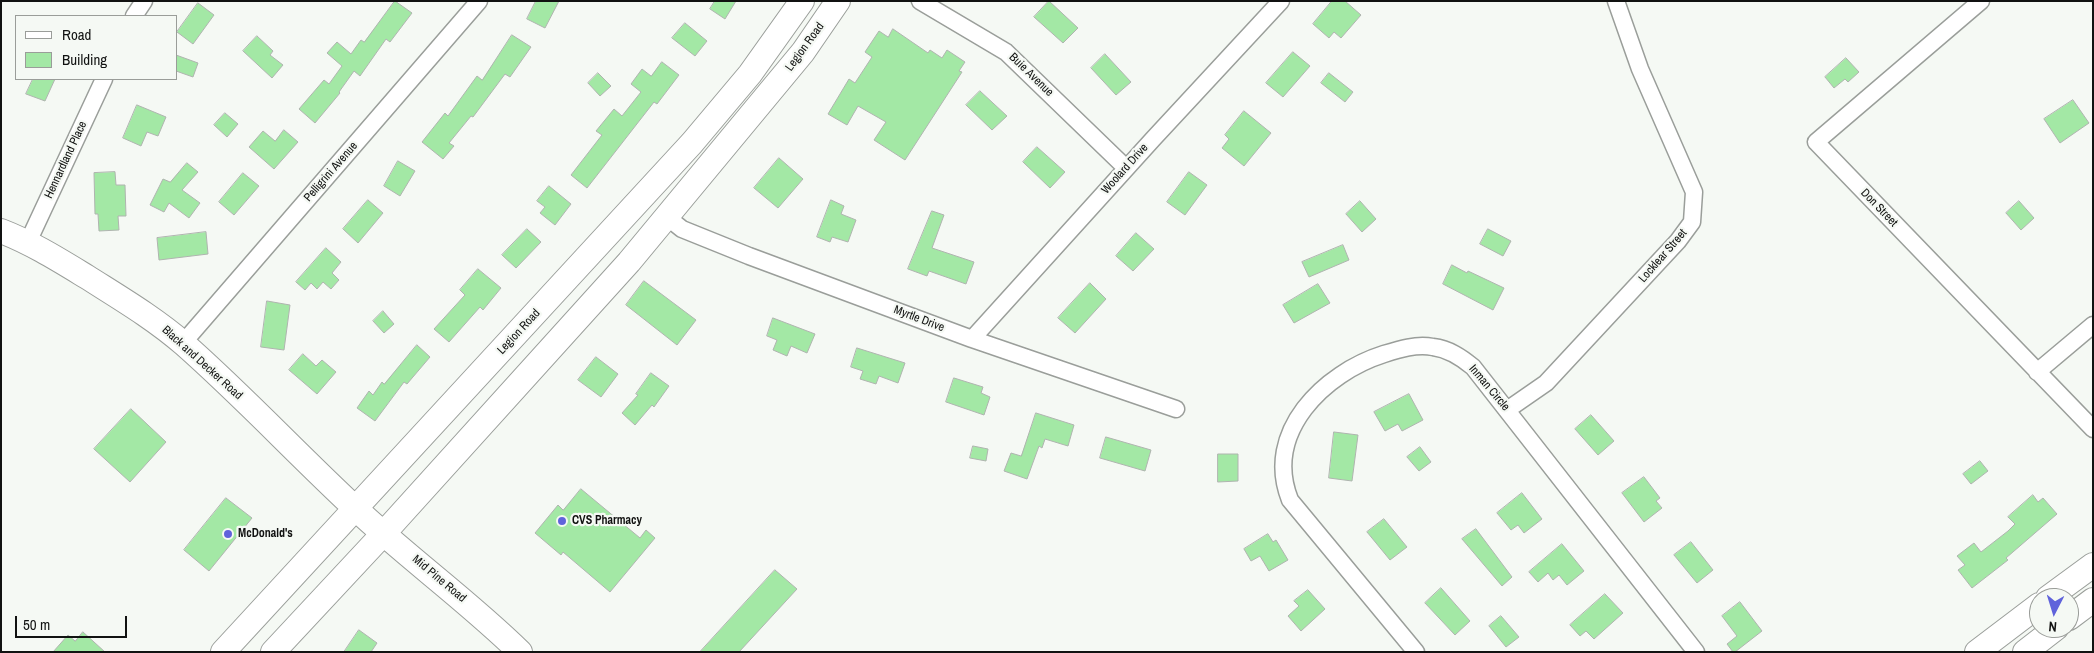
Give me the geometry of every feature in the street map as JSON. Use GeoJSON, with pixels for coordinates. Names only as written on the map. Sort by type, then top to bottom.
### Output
{"type":"FeatureCollection","features":[{"type":"Feature","properties":{"kind":"main road","name":"Legion Road"},"geometry":{"type":"LineString","coordinates":[[223,652],[692,143],[750,74],[802,1]]}},
{"type":"Feature","properties":{"kind":"main road","name":"Legion Road"},"geometry":{"type":"LineString","coordinates":[[273,652],[384,533],[629,262],[803,52],[838,1]]}},
{"type":"Feature","properties":{"kind":"main road","name":"Black and Decker Road"},"geometry":{"type":"LineString","coordinates":[[1,232],[28,242],[145,314],[183,343],[356,509]]}},
{"type":"Feature","properties":{"kind":"main road","name":"Mid Pine Road"},"geometry":{"type":"LineString","coordinates":[[356,509],[488,621],[520,652]]}},
{"type":"Feature","properties":{"kind":"main road"},"geometry":{"type":"LineString","coordinates":[[2061,588],[2093,564]]}},
{"type":"Feature","properties":{"kind":"main road"},"geometry":{"type":"LineString","coordinates":[[2079,610],[2093,600]]}},
{"type":"Feature","properties":{"kind":"main road"},"geometry":{"type":"LineString","coordinates":[[1983,648],[2029,613]]}},
{"type":"Feature","properties":{"kind":"main road"},"geometry":{"type":"LineString","coordinates":[[2026,652],[2044,638]]}},
{"type":"Feature","properties":{"kind":"street"},"geometry":{"type":"LineString","coordinates":[[135,15],[144,1]]}},
{"type":"Feature","properties":{"kind":"street","name":"Pelligrini Avenue"},"geometry":{"type":"LineString","coordinates":[[183,343],[479,1]]}},
{"type":"Feature","properties":{"kind":"street","name":"Buie Avenue"},"geometry":{"type":"LineString","coordinates":[[920,1],[1006,52],[1126,168]]}},
{"type":"Feature","properties":{"kind":"street","name":"Woolard Drive"},"geometry":{"type":"LineString","coordinates":[[972,339],[1280,1]]}},
{"type":"Feature","properties":{"kind":"street","name":"Locklear Street"},"geometry":{"type":"LineString","coordinates":[[1507,410],[1546,383],[1678,241],[1692,222],[1694,192],[1640,69],[1616,1]]}},
{"type":"Feature","properties":{"kind":"street","name":"Don Street"},"geometry":{"type":"LineString","coordinates":[[1981,1],[1816,142],[2093,429]]}},
{"type":"Feature","properties":{"kind":"street","name":"Hennardland Place"},"geometry":{"type":"LineString","coordinates":[[28,242],[104,80]]}},
{"type":"Feature","properties":{"kind":"street","name":"Myrtle Drive"},"geometry":{"type":"LineString","coordinates":[[667,217],[682,230],[972,339],[1176,409]]}},
{"type":"Feature","properties":{"kind":"street"},"geometry":{"type":"LineString","coordinates":[[2037,372],[2093,325]]}},
{"type":"Feature","properties":{"kind":"street","name":"Inman Circle"},"geometry":{"type":"LineString","coordinates":[[1416,652],[1290,500],[1285,487],[1284,473],[1284,450],[1290,431],[1302,410],[1330,382],[1347,370],[1372,358],[1414,346],[1431,346],[1444,349],[1460,356],[1473,367],[1696,652]]}},
{"type":"Feature","properties":{"kind":"building"},"geometry":{"type":"Polygon","coordinates":[[[395,1],[412,13],[390,42],[386,39],[360,76],[354,71],[340,93],[315,123],[299,109],[324,80],[329,84],[342,66],[327,53],[337,42],[351,54],[361,40],[364,42],[395,1]]]}},
{"type":"Feature","properties":{"kind":"building"},"geometry":{"type":"Polygon","coordinates":[[[536,1],[559,1],[545,28],[527,19],[536,1]]]}},
{"type":"Feature","properties":{"kind":"building"},"geometry":{"type":"Polygon","coordinates":[[[715,1],[736,1],[725,19],[710,9],[715,1]]]}},
{"type":"Feature","properties":{"kind":"building"},"geometry":{"type":"Polygon","coordinates":[[[1049,1],[1078,28],[1063,43],[1034,17],[1049,1]]]}},
{"type":"Feature","properties":{"kind":"building"},"geometry":{"type":"Polygon","coordinates":[[[1332,1],[1345,1],[1361,15],[1341,38],[1334,32],[1329,38],[1313,24],[1332,1]]]}},
{"type":"Feature","properties":{"kind":"building"},"geometry":{"type":"Polygon","coordinates":[[[198,3],[214,15],[193,44],[178,33],[198,3]]]}},
{"type":"Feature","properties":{"kind":"building"},"geometry":{"type":"Polygon","coordinates":[[[685,23],[707,41],[695,56],[672,38],[685,23]]]}},
{"type":"Feature","properties":{"kind":"building"},"geometry":{"type":"Polygon","coordinates":[[[893,29],[928,53],[930,50],[942,58],[947,50],[965,62],[959,71],[962,72],[905,160],[874,140],[886,122],[858,106],[847,125],[828,114],[849,79],[855,83],[872,57],[865,52],[879,31],[888,37],[893,29]]]}},
{"type":"Feature","properties":{"kind":"building"},"geometry":{"type":"Polygon","coordinates":[[[512,35],[531,47],[510,77],[505,74],[473,117],[471,116],[449,143],[454,146],[443,159],[422,142],[445,113],[448,116],[477,76],[482,80],[512,35]]]}},
{"type":"Feature","properties":{"kind":"building"},"geometry":{"type":"Polygon","coordinates":[[[257,36],[273,51],[270,55],[283,65],[272,78],[243,51],[257,36]]]}},
{"type":"Feature","properties":{"kind":"building"},"geometry":{"type":"Polygon","coordinates":[[[1293,52],[1310,66],[1283,97],[1266,83],[1293,52]]]}},
{"type":"Feature","properties":{"kind":"building"},"geometry":{"type":"Polygon","coordinates":[[[1105,54],[1131,82],[1116,95],[1091,68],[1105,54]]]}},
{"type":"Feature","properties":{"kind":"building"},"geometry":{"type":"Polygon","coordinates":[[[178,56],[198,63],[193,77],[178,72],[178,56]]]}},
{"type":"Feature","properties":{"kind":"building"},"geometry":{"type":"Polygon","coordinates":[[[1846,58],[1859,72],[1848,82],[1845,79],[1834,88],[1825,77],[1846,58]]]}},
{"type":"Feature","properties":{"kind":"building"},"geometry":{"type":"Polygon","coordinates":[[[662,62],[679,75],[657,104],[654,102],[587,188],[571,175],[602,135],[596,131],[614,109],[622,116],[641,92],[631,84],[642,69],[651,76],[662,62]]]}},
{"type":"Feature","properties":{"kind":"building"},"geometry":{"type":"Polygon","coordinates":[[[598,73],[611,86],[600,96],[588,83],[598,73]]]}},
{"type":"Feature","properties":{"kind":"building"},"geometry":{"type":"Polygon","coordinates":[[[1329,73],[1353,92],[1345,102],[1321,83],[1329,73]]]}},
{"type":"Feature","properties":{"kind":"building"},"geometry":{"type":"Polygon","coordinates":[[[33,80],[55,80],[45,101],[26,94],[33,80]]]}},
{"type":"Feature","properties":{"kind":"building"},"geometry":{"type":"Polygon","coordinates":[[[980,91],[1007,116],[992,130],[966,105],[980,91]]]}},
{"type":"Feature","properties":{"kind":"building"},"geometry":{"type":"Polygon","coordinates":[[[2073,100],[2089,123],[2060,143],[2044,119],[2073,100]]]}},
{"type":"Feature","properties":{"kind":"building"},"geometry":{"type":"Polygon","coordinates":[[[137,105],[166,117],[158,136],[147,132],[141,146],[123,138],[137,105]]]}},
{"type":"Feature","properties":{"kind":"building"},"geometry":{"type":"Polygon","coordinates":[[[1244,111],[1271,133],[1244,166],[1222,148],[1229,139],[1225,135],[1244,111]]]}},
{"type":"Feature","properties":{"kind":"building"},"geometry":{"type":"Polygon","coordinates":[[[225,113],[238,124],[227,137],[214,125],[225,113]]]}},
{"type":"Feature","properties":{"kind":"building"},"geometry":{"type":"Polygon","coordinates":[[[284,130],[298,142],[274,169],[249,147],[263,131],[275,141],[284,130]]]}},
{"type":"Feature","properties":{"kind":"building"},"geometry":{"type":"Polygon","coordinates":[[[1037,147],[1065,172],[1050,188],[1023,162],[1037,147]]]}},
{"type":"Feature","properties":{"kind":"building"},"geometry":{"type":"Polygon","coordinates":[[[779,158],[803,179],[778,208],[754,188],[779,158]]]}},
{"type":"Feature","properties":{"kind":"building"},"geometry":{"type":"Polygon","coordinates":[[[398,161],[415,171],[400,196],[384,186],[398,161]]]}},
{"type":"Feature","properties":{"kind":"building"},"geometry":{"type":"Polygon","coordinates":[[[187,163],[198,172],[182,190],[200,203],[189,218],[169,203],[164,212],[150,205],[163,179],[170,182],[187,163]]]}},
{"type":"Feature","properties":{"kind":"building"},"geometry":{"type":"Polygon","coordinates":[[[115,172],[116,185],[125,185],[126,216],[118,216],[119,230],[99,231],[98,214],[95,214],[94,173],[115,172]]]}},
{"type":"Feature","properties":{"kind":"building"},"geometry":{"type":"Polygon","coordinates":[[[1189,172],[1207,185],[1185,215],[1167,202],[1189,172]]]}},
{"type":"Feature","properties":{"kind":"building"},"geometry":{"type":"Polygon","coordinates":[[[243,173],[259,186],[234,215],[219,202],[243,173]]]}},
{"type":"Feature","properties":{"kind":"building"},"geometry":{"type":"Polygon","coordinates":[[[549,186],[571,204],[555,225],[540,213],[545,207],[537,201],[549,186]]]}},
{"type":"Feature","properties":{"kind":"building"},"geometry":{"type":"Polygon","coordinates":[[[368,200],[383,213],[358,243],[343,229],[368,200]]]}},
{"type":"Feature","properties":{"kind":"building"},"geometry":{"type":"Polygon","coordinates":[[[831,200],[844,206],[841,214],[856,220],[848,242],[832,237],[830,242],[817,237],[831,200]]]}},
{"type":"Feature","properties":{"kind":"building"},"geometry":{"type":"Polygon","coordinates":[[[1360,201],[1376,219],[1362,232],[1346,214],[1360,201]]]}},
{"type":"Feature","properties":{"kind":"building"},"geometry":{"type":"Polygon","coordinates":[[[2019,201],[2034,218],[2021,230],[2006,213],[2019,201]]]}},
{"type":"Feature","properties":{"kind":"building"},"geometry":{"type":"Polygon","coordinates":[[[932,211],[944,215],[932,248],[974,262],[966,284],[929,271],[927,276],[908,269],[932,211]]]}},
{"type":"Feature","properties":{"kind":"building"},"geometry":{"type":"Polygon","coordinates":[[[527,229],[541,242],[516,268],[502,255],[527,229]]]}},
{"type":"Feature","properties":{"kind":"building"},"geometry":{"type":"Polygon","coordinates":[[[1488,229],[1511,241],[1503,256],[1480,244],[1488,229]]]}},
{"type":"Feature","properties":{"kind":"building"},"geometry":{"type":"Polygon","coordinates":[[[206,232],[208,254],[159,260],[157,238],[206,232]]]}},
{"type":"Feature","properties":{"kind":"building"},"geometry":{"type":"Polygon","coordinates":[[[1136,233],[1154,249],[1133,271],[1116,256],[1136,233]]]}},
{"type":"Feature","properties":{"kind":"building"},"geometry":{"type":"Polygon","coordinates":[[[1343,245],[1349,260],[1309,277],[1302,262],[1343,245]]]}},
{"type":"Feature","properties":{"kind":"building"},"geometry":{"type":"Polygon","coordinates":[[[326,248],[341,262],[332,273],[339,280],[331,289],[323,282],[317,289],[311,283],[305,290],[296,282],[326,248]]]}},
{"type":"Feature","properties":{"kind":"building"},"geometry":{"type":"Polygon","coordinates":[[[1452,265],[1504,288],[1493,310],[1443,284],[1452,265]]]}},
{"type":"Feature","properties":{"kind":"building"},"geometry":{"type":"Polygon","coordinates":[[[478,269],[501,288],[483,310],[480,307],[449,342],[434,329],[465,295],[460,290],[478,269]]]}},
{"type":"Feature","properties":{"kind":"building"},"geometry":{"type":"Polygon","coordinates":[[[644,281],[696,320],[677,345],[626,305],[644,281]]]}},
{"type":"Feature","properties":{"kind":"building"},"geometry":{"type":"Polygon","coordinates":[[[1090,283],[1106,299],[1075,333],[1058,318],[1090,283]]]}},
{"type":"Feature","properties":{"kind":"building"},"geometry":{"type":"Polygon","coordinates":[[[1318,284],[1330,303],[1294,323],[1283,305],[1318,284]]]}},
{"type":"Feature","properties":{"kind":"building"},"geometry":{"type":"Polygon","coordinates":[[[267,301],[290,305],[284,350],[261,347],[267,301]]]}},
{"type":"Feature","properties":{"kind":"building"},"geometry":{"type":"Polygon","coordinates":[[[383,311],[394,324],[384,333],[373,321],[383,311]]]}},
{"type":"Feature","properties":{"kind":"building"},"geometry":{"type":"Polygon","coordinates":[[[773,318],[815,334],[807,353],[791,346],[787,356],[773,350],[777,340],[767,336],[773,318]]]}},
{"type":"Feature","properties":{"kind":"building"},"geometry":{"type":"Polygon","coordinates":[[[417,345],[430,357],[407,384],[404,382],[375,421],[357,408],[369,391],[373,395],[382,382],[384,384],[417,345]]]}},
{"type":"Feature","properties":{"kind":"building"},"geometry":{"type":"Polygon","coordinates":[[[857,348],[905,363],[898,383],[879,376],[876,384],[860,379],[863,371],[851,367],[857,348]]]}},
{"type":"Feature","properties":{"kind":"building"},"geometry":{"type":"Polygon","coordinates":[[[303,354],[316,366],[322,360],[336,372],[317,394],[289,370],[303,354]]]}},
{"type":"Feature","properties":{"kind":"building"},"geometry":{"type":"Polygon","coordinates":[[[596,357],[618,374],[601,397],[578,380],[596,357]]]}},
{"type":"Feature","properties":{"kind":"building"},"geometry":{"type":"Polygon","coordinates":[[[651,373],[669,386],[654,407],[652,405],[635,425],[622,413],[638,395],[636,394],[651,373]]]}},
{"type":"Feature","properties":{"kind":"building"},"geometry":{"type":"Polygon","coordinates":[[[954,378],[983,387],[981,393],[990,397],[984,415],[946,402],[954,378]]]}},
{"type":"Feature","properties":{"kind":"building"},"geometry":{"type":"Polygon","coordinates":[[[1409,394],[1423,420],[1402,431],[1398,424],[1385,431],[1374,412],[1409,394]]]}},
{"type":"Feature","properties":{"kind":"building"},"geometry":{"type":"Polygon","coordinates":[[[131,409],[166,442],[130,482],[94,449],[131,409]]]}},
{"type":"Feature","properties":{"kind":"building"},"geometry":{"type":"Polygon","coordinates":[[[1036,413],[1074,425],[1068,446],[1045,439],[1042,448],[1039,446],[1027,479],[1004,471],[1011,453],[1021,456],[1036,413]]]}},
{"type":"Feature","properties":{"kind":"building"},"geometry":{"type":"Polygon","coordinates":[[[1591,415],[1614,441],[1598,455],[1575,429],[1591,415]]]}},
{"type":"Feature","properties":{"kind":"building"},"geometry":{"type":"Polygon","coordinates":[[[1334,432],[1358,435],[1352,481],[1329,478],[1334,432]]]}},
{"type":"Feature","properties":{"kind":"building"},"geometry":{"type":"Polygon","coordinates":[[[1106,437],[1151,450],[1145,471],[1100,458],[1106,437]]]}},
{"type":"Feature","properties":{"kind":"building"},"geometry":{"type":"Polygon","coordinates":[[[973,446],[988,449],[986,461],[970,458],[973,446]]]}},
{"type":"Feature","properties":{"kind":"building"},"geometry":{"type":"Polygon","coordinates":[[[1420,447],[1431,462],[1419,471],[1407,457],[1420,447]]]}},
{"type":"Feature","properties":{"kind":"building"},"geometry":{"type":"Polygon","coordinates":[[[1218,454],[1238,454],[1238,481],[1218,482],[1218,454]]]}},
{"type":"Feature","properties":{"kind":"building"},"geometry":{"type":"Polygon","coordinates":[[[1980,461],[1988,471],[1971,484],[1963,474],[1980,461]]]}},
{"type":"Feature","properties":{"kind":"building"},"geometry":{"type":"Polygon","coordinates":[[[1644,477],[1660,498],[1656,501],[1662,508],[1644,522],[1622,493],[1644,477]]]}},
{"type":"Feature","properties":{"kind":"building"},"geometry":{"type":"Polygon","coordinates":[[[581,489],[640,538],[646,530],[655,538],[610,592],[563,552],[561,555],[535,533],[558,505],[563,510],[581,489]]]}},
{"type":"Feature","properties":{"kind":"building"},"geometry":{"type":"Polygon","coordinates":[[[1522,493],[1542,519],[1524,533],[1518,525],[1511,530],[1497,513],[1522,493]]]}},
{"type":"Feature","properties":{"kind":"building"},"geometry":{"type":"Polygon","coordinates":[[[2033,495],[2038,502],[2043,498],[2057,514],[2006,558],[2008,560],[1972,588],[1958,570],[1965,565],[1957,556],[1974,543],[1981,552],[2008,531],[2015,524],[2008,517],[2033,495]]]}},
{"type":"Feature","properties":{"kind":"building"},"geometry":{"type":"Polygon","coordinates":[[[226,498],[252,518],[209,571],[184,550],[226,498]]]}},
{"type":"Feature","properties":{"kind":"building"},"geometry":{"type":"Polygon","coordinates":[[[1384,519],[1407,547],[1390,560],[1367,532],[1384,519]]]}},
{"type":"Feature","properties":{"kind":"building"},"geometry":{"type":"Polygon","coordinates":[[[1476,529],[1512,577],[1502,586],[1462,539],[1476,529]]]}},
{"type":"Feature","properties":{"kind":"building"},"geometry":{"type":"Polygon","coordinates":[[[1268,534],[1273,542],[1276,540],[1288,560],[1269,571],[1260,556],[1251,561],[1244,549],[1268,534]]]}},
{"type":"Feature","properties":{"kind":"building"},"geometry":{"type":"Polygon","coordinates":[[[1691,542],[1713,570],[1697,583],[1674,555],[1691,542]]]}},
{"type":"Feature","properties":{"kind":"building"},"geometry":{"type":"Polygon","coordinates":[[[1562,544],[1584,571],[1567,585],[1559,575],[1553,580],[1548,573],[1538,582],[1529,572],[1562,544]]]}},
{"type":"Feature","properties":{"kind":"building"},"geometry":{"type":"Polygon","coordinates":[[[775,570],[797,589],[739,652],[700,652],[775,570]]]}},
{"type":"Feature","properties":{"kind":"building"},"geometry":{"type":"Polygon","coordinates":[[[1441,588],[1470,621],[1455,635],[1425,603],[1441,588]]]}},
{"type":"Feature","properties":{"kind":"building"},"geometry":{"type":"Polygon","coordinates":[[[1308,590],[1325,609],[1301,631],[1288,616],[1299,606],[1294,601],[1308,590]]]}},
{"type":"Feature","properties":{"kind":"building"},"geometry":{"type":"Polygon","coordinates":[[[1605,594],[1623,613],[1594,639],[1586,631],[1580,636],[1570,625],[1605,594]]]}},
{"type":"Feature","properties":{"kind":"building"},"geometry":{"type":"Polygon","coordinates":[[[1740,602],[1762,631],[1733,652],[1727,644],[1737,636],[1722,616],[1740,602]]]}},
{"type":"Feature","properties":{"kind":"building"},"geometry":{"type":"Polygon","coordinates":[[[1501,616],[1519,637],[1506,647],[1489,626],[1501,616]]]}},
{"type":"Feature","properties":{"kind":"building"},"geometry":{"type":"Polygon","coordinates":[[[359,630],[377,643],[371,652],[344,652],[359,630]]]}},
{"type":"Feature","properties":{"kind":"building"},"geometry":{"type":"Polygon","coordinates":[[[83,632],[105,652],[53,652],[68,635],[75,641],[83,632]]]}},
{"type":"Feature","properties":{"kind":"place","name":"CVS Pharmacy"},"geometry":{"type":"Point","coordinates":[562,521]}},
{"type":"Feature","properties":{"kind":"place","name":"McDonald's"},"geometry":{"type":"Point","coordinates":[228,534]}}]}
